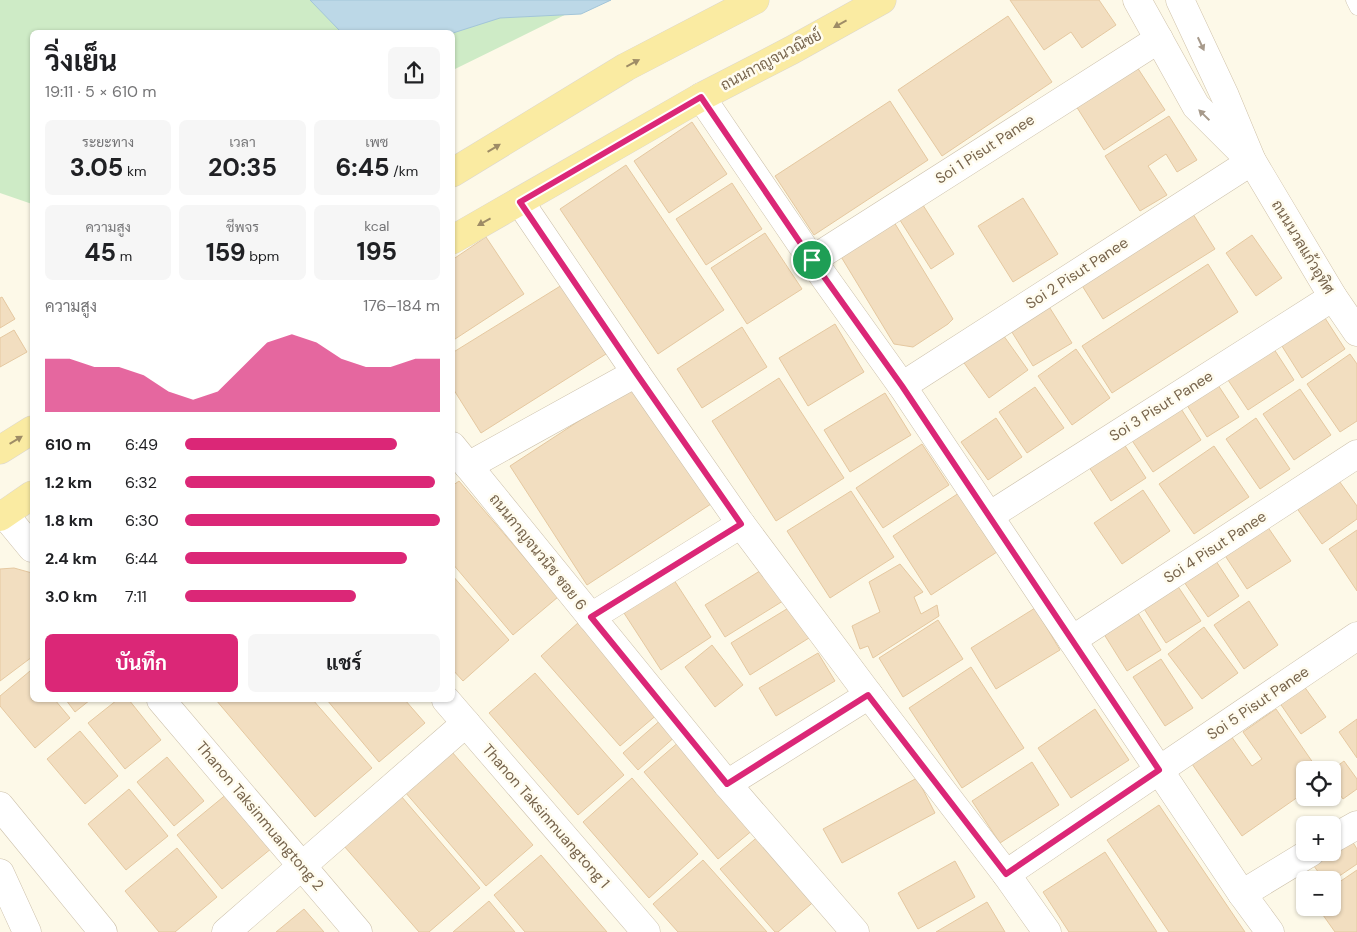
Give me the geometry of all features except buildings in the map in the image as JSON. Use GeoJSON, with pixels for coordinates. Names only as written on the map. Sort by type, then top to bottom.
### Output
{"type":"FeatureCollection","features":[{"type":"Feature","properties":{"kind":"main road"},"geometry":{"type":"LineString","coordinates":[[455,171],[626,67],[755,0]]}},
{"type":"Feature","properties":{"kind":"main road","name":"ถนนกาญจนวณิชย์"},"geometry":{"type":"LineString","coordinates":[[455,238],[701,97],[792,50],[882,0]]}},
{"type":"Feature","properties":{"kind":"main road"},"geometry":{"type":"LineString","coordinates":[[0,450],[30,431]]}},
{"type":"Feature","properties":{"kind":"main road"},"geometry":{"type":"LineString","coordinates":[[2,515],[30,496]]}},
{"type":"Feature","properties":{"kind":"street","name":"ถนนนวลแก้วอุทิศ"},"geometry":{"type":"LineString","coordinates":[[1180,0],[1225,96],[1252,161],[1333,297],[1357,332]]}},
{"type":"Feature","properties":{"kind":"street","name":"ถนนนวลแก้วอุทิศ"},"geometry":{"type":"LineString","coordinates":[[1137,1],[1196,106],[1252,161]]}},
{"type":"Feature","properties":{"kind":"street","name":"Soi 1 Pisut Panee"},"geometry":{"type":"LineString","coordinates":[[812,260],[1159,39]]}},
{"type":"Feature","properties":{"kind":"street"},"geometry":{"type":"LineString","coordinates":[[701,97],[812,260],[902,386],[1242,894],[1270,932]]}},
{"type":"Feature","properties":{"kind":"street","name":"Soi 2 Pisut Panee"},"geometry":{"type":"LineString","coordinates":[[902,386],[1252,161]]}},
{"type":"Feature","properties":{"kind":"street"},"geometry":{"type":"LineString","coordinates":[[520,202],[741,524],[868,695],[1006,874],[1047,932]]}},
{"type":"Feature","properties":{"kind":"street","name":"Soi 3 Pisut Panee"},"geometry":{"type":"LineString","coordinates":[[989,516],[1333,297]]}},
{"type":"Feature","properties":{"kind":"street"},"geometry":{"type":"LineString","coordinates":[[460,456],[636,373]]}},
{"type":"Feature","properties":{"kind":"street","name":"Soi 4 Pisut Panee"},"geometry":{"type":"LineString","coordinates":[[1072,640],[1357,454]]}},
{"type":"Feature","properties":{"kind":"street","name":"ถนนกาญจนวนิช ซอย 6"},"geometry":{"type":"LineString","coordinates":[[460,456],[727,784],[855,932]]}},
{"type":"Feature","properties":{"kind":"street"},"geometry":{"type":"LineString","coordinates":[[2,515],[30,546]]}},
{"type":"Feature","properties":{"kind":"street"},"geometry":{"type":"LineString","coordinates":[[591,617],[741,524]]}},
{"type":"Feature","properties":{"kind":"street","name":"Soi 5 Pisut Panee"},"geometry":{"type":"LineString","coordinates":[[1006,874],[1357,636]]}},
{"type":"Feature","properties":{"kind":"street"},"geometry":{"type":"LineString","coordinates":[[727,784],[868,695]]}},
{"type":"Feature","properties":{"kind":"street","name":"Thanon Taksinmuangtong 2"},"geometry":{"type":"LineString","coordinates":[[163,702],[358,932]]}},
{"type":"Feature","properties":{"kind":"street","name":"Thanon Taksinmuangtong 1"},"geometry":{"type":"LineString","coordinates":[[448,702],[646,932]]}},
{"type":"Feature","properties":{"kind":"street"},"geometry":{"type":"LineString","coordinates":[[226,932],[303,867],[466,723]]}},
{"type":"Feature","properties":{"kind":"street"},"geometry":{"type":"LineString","coordinates":[[0,806],[103,932]]}},
{"type":"Feature","properties":{"kind":"street"},"geometry":{"type":"LineString","coordinates":[[1341,834],[1357,824]]}},
{"type":"Feature","properties":{"kind":"street"},"geometry":{"type":"LineString","coordinates":[[1242,894],[1296,861]]}},
{"type":"Feature","properties":{"kind":"street"},"geometry":{"type":"LineString","coordinates":[[0,873],[27,932]]}},
{"type":"Feature","properties":{"kind":"lane"},"geometry":{"type":"LineString","coordinates":[[1353,0],[1357,8]]}},
{"type":"Feature","properties":{"kind":"green space"},"geometry":{"type":"Polygon","coordinates":[[[0,0],[595,0],[455,69],[455,30],[30,30],[30,203],[0,193],[0,0]]]}},
{"type":"Feature","properties":{"kind":"water"},"geometry":{"type":"Polygon","coordinates":[[[310,0],[611,0],[581,14],[500,18],[455,32],[455,30],[339,30],[310,0]]]}},
{"type":"Feature","properties":{"kind":"route"},"geometry":{"type":"LineString","coordinates":[[701,97],[812,260],[902,386],[1159,770],[1006,874],[868,695],[727,784],[591,617],[741,524],[520,202],[701,97]]}}]}
